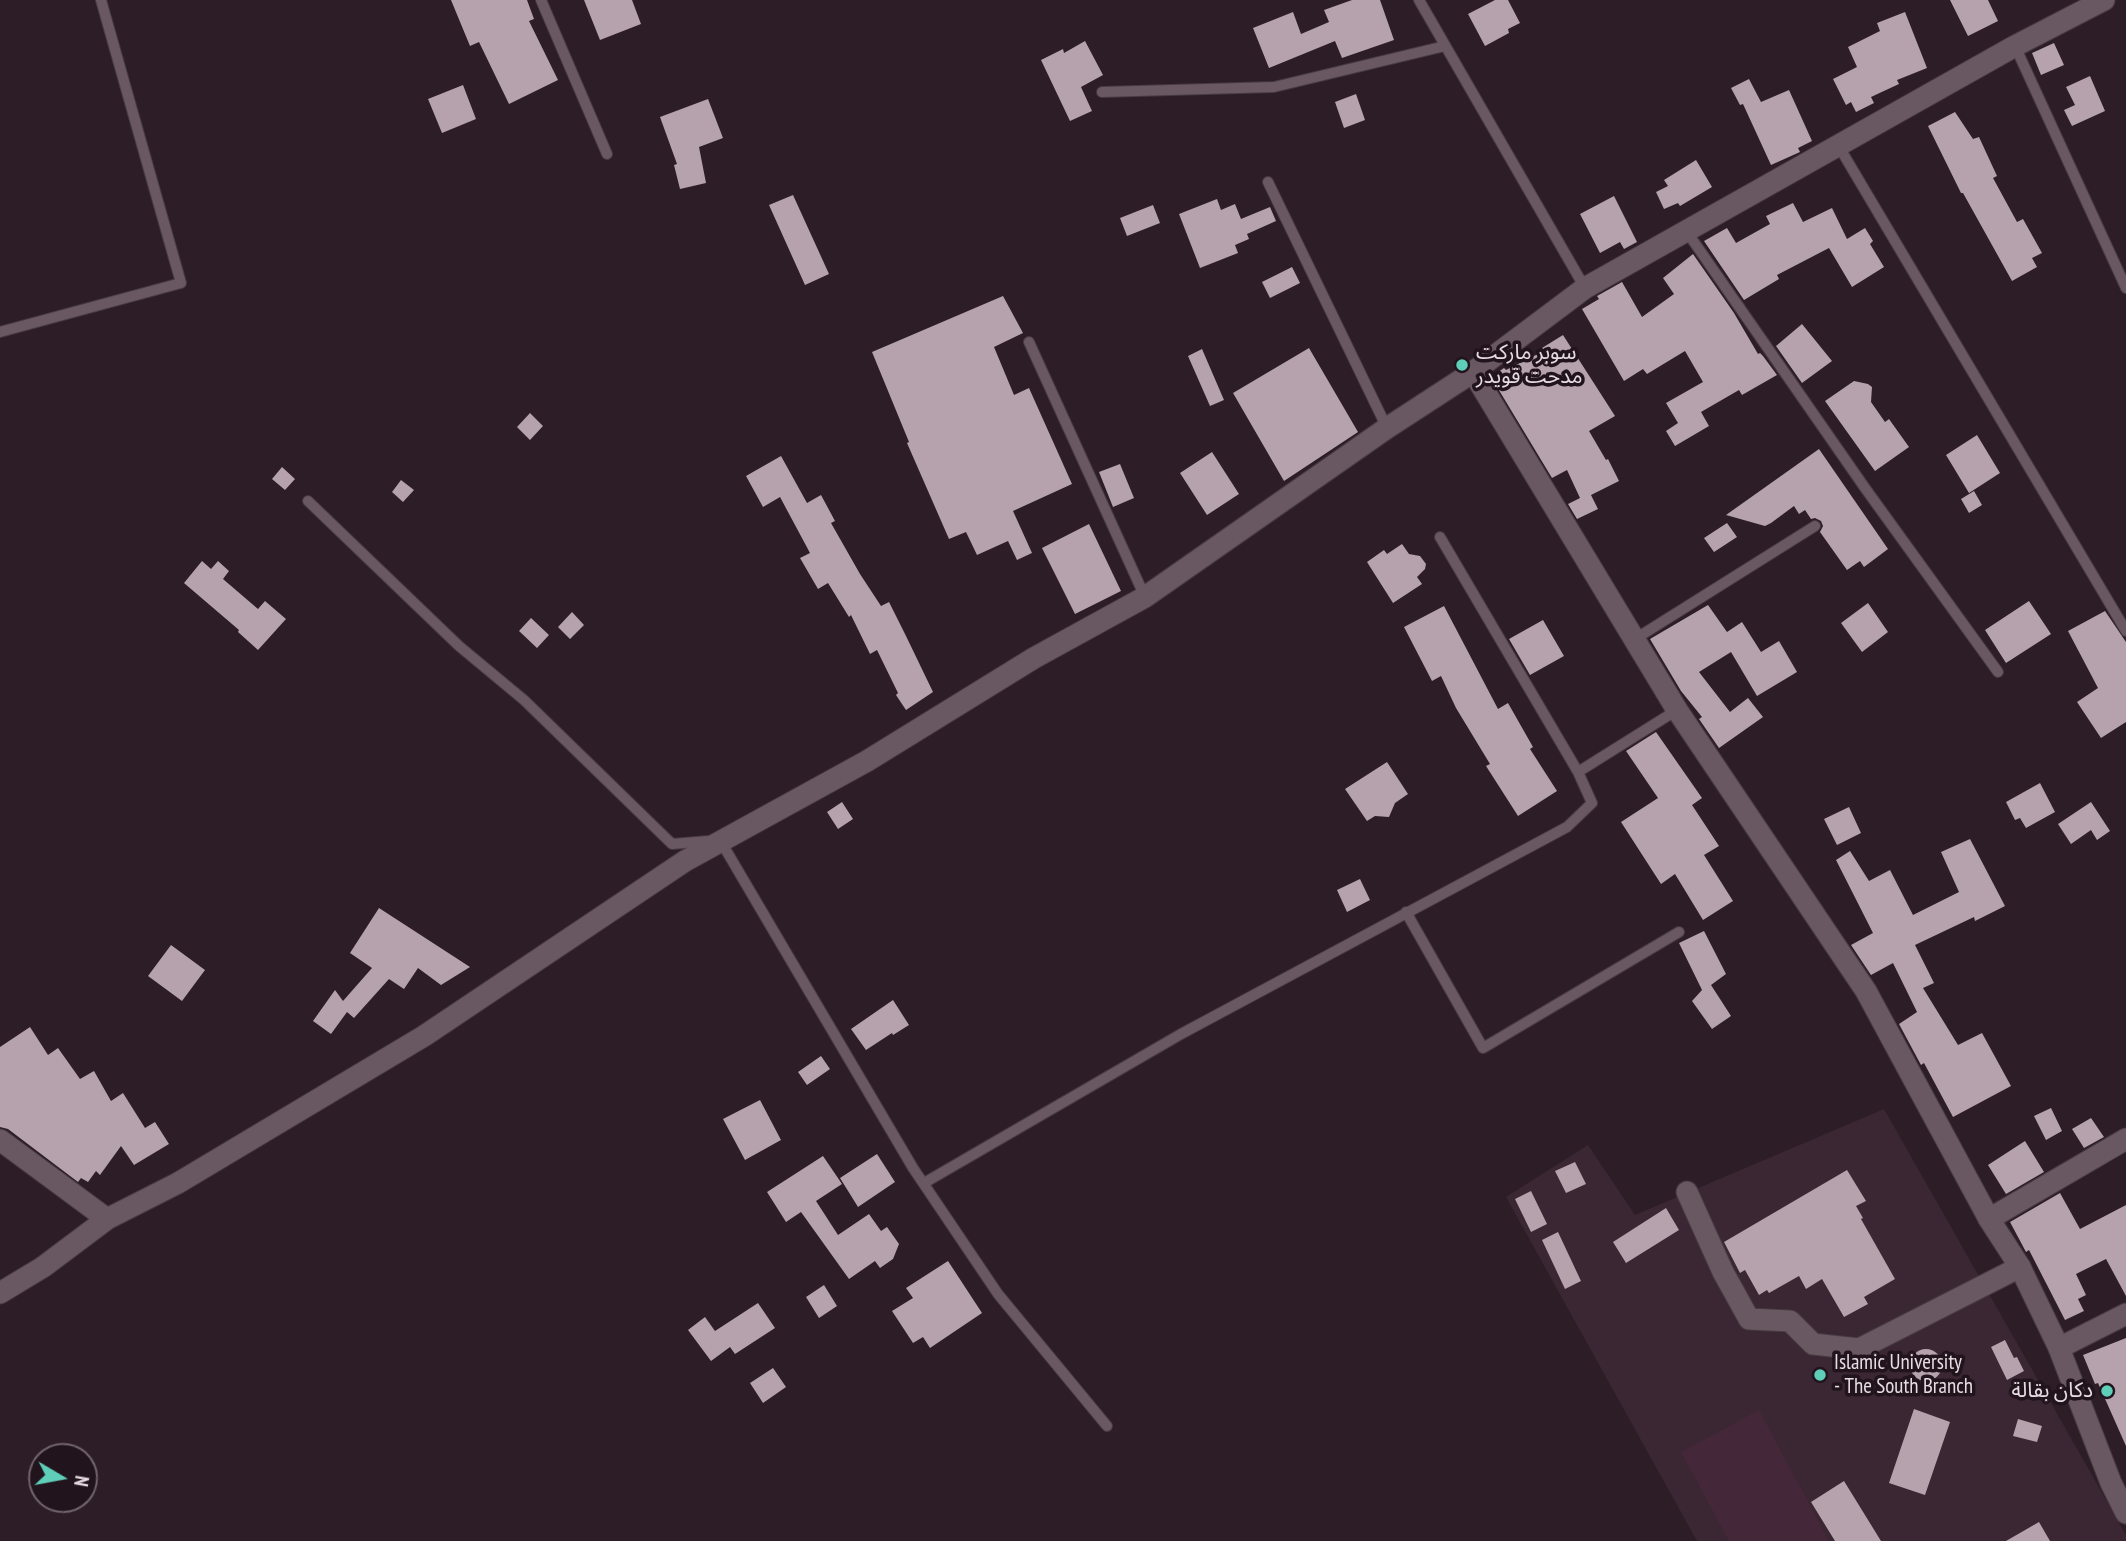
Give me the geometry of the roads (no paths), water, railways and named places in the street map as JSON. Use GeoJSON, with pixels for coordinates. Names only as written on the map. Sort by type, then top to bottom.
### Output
{"type":"FeatureCollection","features":[{"type":"Feature","properties":{"kind":"street"},"geometry":{"type":"LineString","coordinates":[[0,1293],[43,1267],[107,1219],[178,1183],[424,1036],[685,861],[867,761],[1034,658],[1145,597],[1387,428],[1474,372],[1585,288],[2091,3]]}},
{"type":"Feature","properties":{"kind":"street"},"geometry":{"type":"LineString","coordinates":[[1474,372],[1676,710],[1866,991],[1989,1219],[2020,1267],[2059,1348],[2111,1483],[2126,1514]]}},
{"type":"Feature","properties":{"kind":"street"},"geometry":{"type":"LineString","coordinates":[[1989,1219],[2126,1139]]}},
{"type":"Feature","properties":{"kind":"street"},"geometry":{"type":"LineString","coordinates":[[0,1140],[107,1219]]}},
{"type":"Feature","properties":{"kind":"street"},"geometry":{"type":"LineString","coordinates":[[1687,1192],[1723,1272],[1749,1319],[1790,1321],[1813,1344],[1859,1349],[2020,1267]]}},
{"type":"Feature","properties":{"kind":"street"},"geometry":{"type":"LineString","coordinates":[[2059,1348],[2126,1314]]}},
{"type":"Feature","properties":{"kind":"lane"},"geometry":{"type":"LineString","coordinates":[[0,332],[181,283],[101,0]]}},
{"type":"Feature","properties":{"kind":"lane"},"geometry":{"type":"LineString","coordinates":[[541,0],[607,154]]}},
{"type":"Feature","properties":{"kind":"lane"},"geometry":{"type":"LineString","coordinates":[[1419,0],[1585,288]]}},
{"type":"Feature","properties":{"kind":"lane"},"geometry":{"type":"LineString","coordinates":[[1102,92],[1274,87],[1445,46]]}},
{"type":"Feature","properties":{"kind":"lane"},"geometry":{"type":"LineString","coordinates":[[2014,46],[2126,288]]}},
{"type":"Feature","properties":{"kind":"lane"},"geometry":{"type":"LineString","coordinates":[[1838,145],[2126,631]]}},
{"type":"Feature","properties":{"kind":"lane"},"geometry":{"type":"LineString","coordinates":[[1268,182],[1387,428]]}},
{"type":"Feature","properties":{"kind":"lane"},"geometry":{"type":"LineString","coordinates":[[1687,232],[1865,488],[1998,672]]}},
{"type":"Feature","properties":{"kind":"lane"},"geometry":{"type":"LineString","coordinates":[[2114,264],[2126,258]]}},
{"type":"Feature","properties":{"kind":"lane"},"geometry":{"type":"LineString","coordinates":[[1028,342],[1145,597]]}},
{"type":"Feature","properties":{"kind":"lane"},"geometry":{"type":"LineString","coordinates":[[309,501],[459,646],[533,709],[672,844],[720,840],[850,1064],[924,1183],[998,1294],[1107,1426]]}},
{"type":"Feature","properties":{"kind":"lane"},"geometry":{"type":"LineString","coordinates":[[1635,639],[1815,526]]}},
{"type":"Feature","properties":{"kind":"lane"},"geometry":{"type":"LineString","coordinates":[[924,1183],[1181,1034],[1567,827],[1592,803],[1578,772],[1440,537]]}},
{"type":"Feature","properties":{"kind":"lane"},"geometry":{"type":"LineString","coordinates":[[1578,772],[1676,710]]}},
{"type":"Feature","properties":{"kind":"lane"},"geometry":{"type":"LineString","coordinates":[[1406,912],[1483,1048],[1679,932]]}},
{"type":"Feature","properties":{"kind":"place","name":"سوبر ماركت مدحت قويدر"},"geometry":{"type":"Point","coordinates":[1462,365]}},
{"type":"Feature","properties":{"kind":"place","name":"Islamic University - The South Branch"},"geometry":{"type":"Point","coordinates":[1820,1375]}},
{"type":"Feature","properties":{"kind":"place","name":"دكان بقالة"},"geometry":{"type":"Point","coordinates":[2107,1391]}}]}
